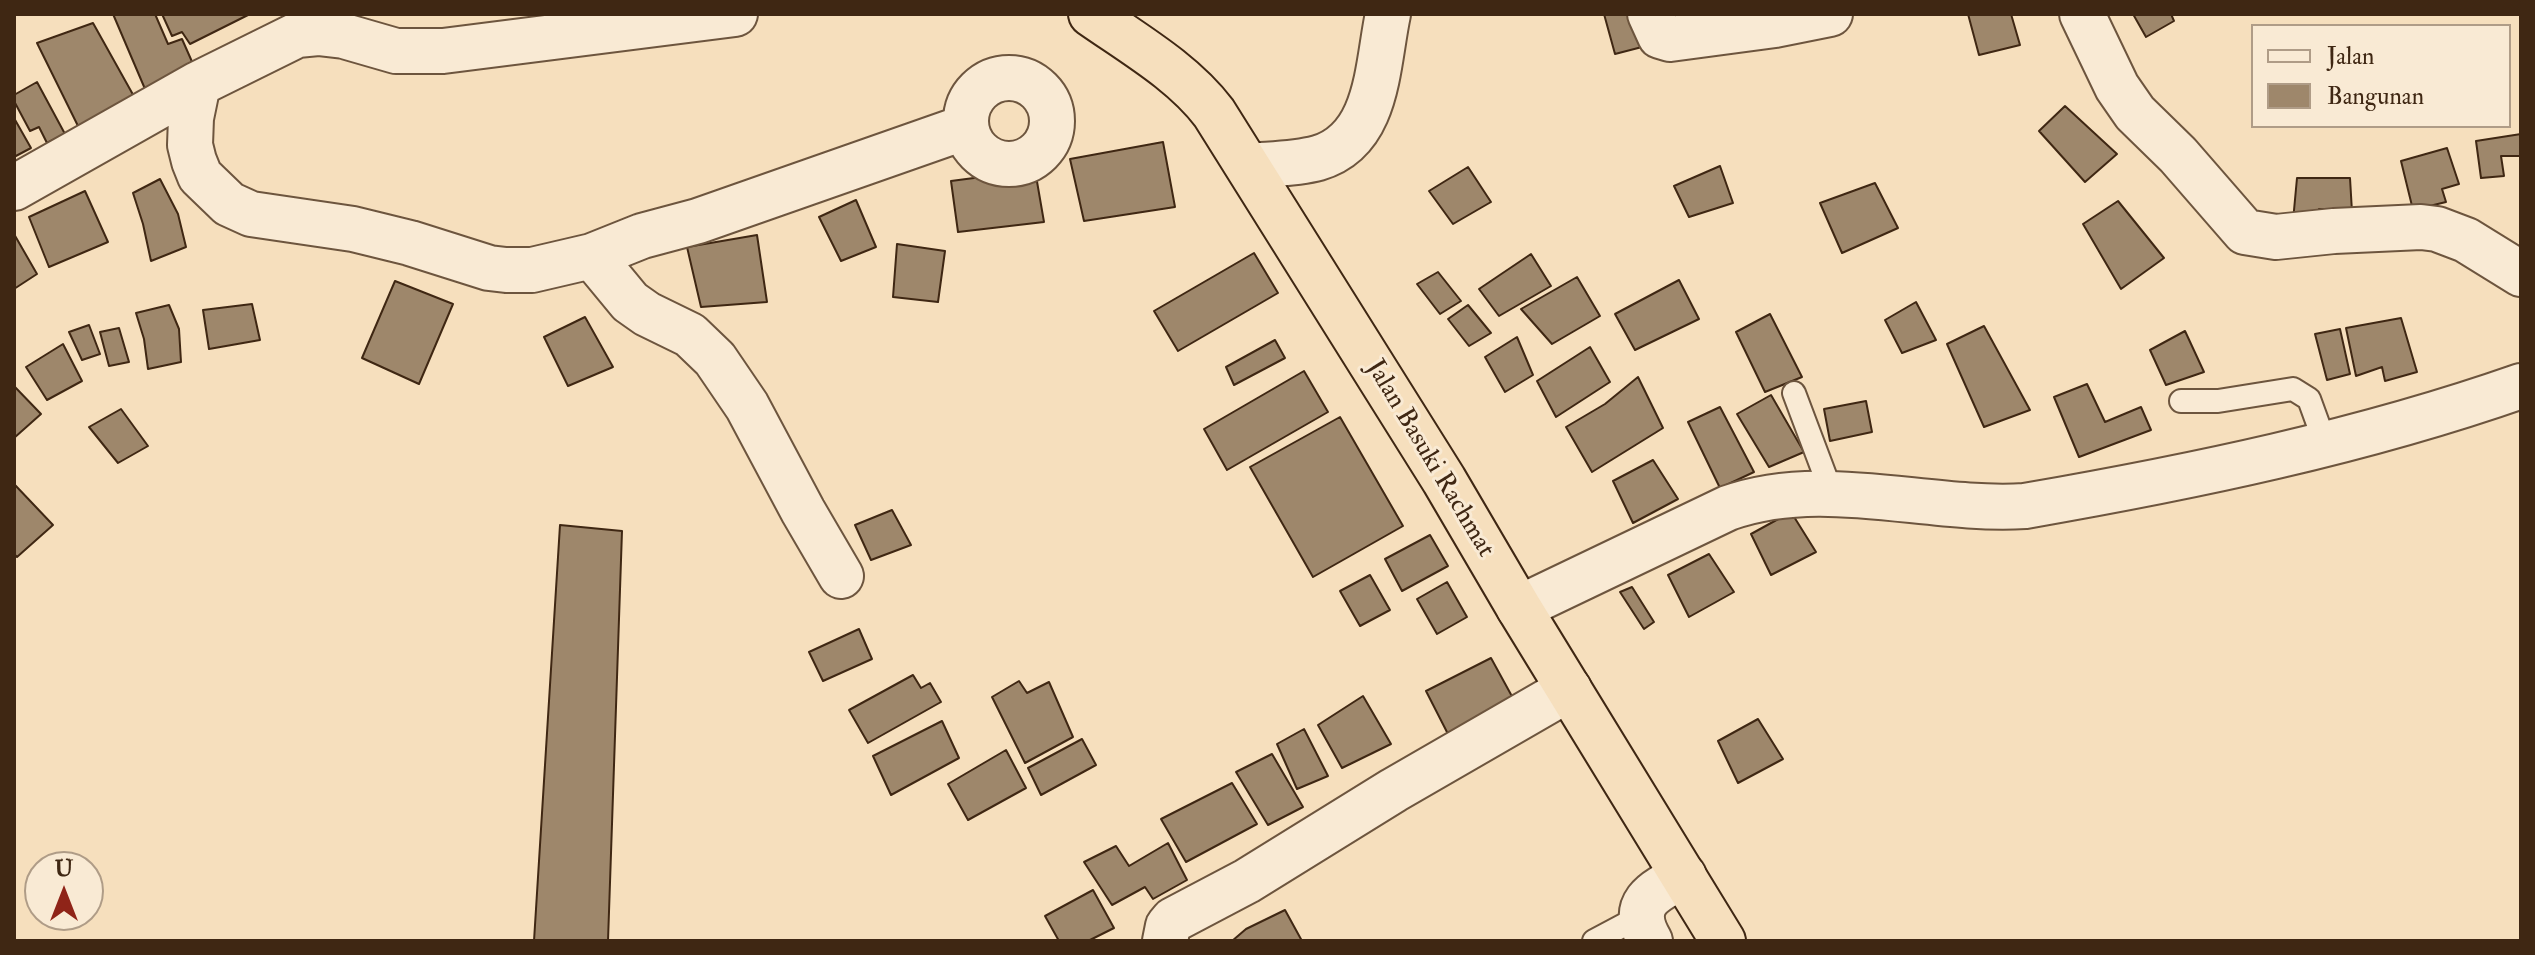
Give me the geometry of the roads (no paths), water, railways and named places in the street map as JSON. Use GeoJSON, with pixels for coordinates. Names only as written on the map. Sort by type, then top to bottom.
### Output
{"type":"FeatureCollection","features":[{"type":"Feature","properties":{"kind":"highway","name":"Jalan Basuki Rachmat"},"geometry":{"type":"LineString","coordinates":[[1091,14],[1175,74],[1204,100],[1249,166],[1444,480],[1723,941]]}},
{"type":"Feature","properties":{"kind":"street"},"geometry":{"type":"LineString","coordinates":[[14,188],[198,84],[297,35],[318,33],[344,36],[396,51],[443,51],[735,14]]}},
{"type":"Feature","properties":{"kind":"street"},"geometry":{"type":"LineString","coordinates":[[1249,166],[1317,158],[1334,152],[1356,133],[1371,99],[1388,14]]}},
{"type":"Feature","properties":{"kind":"street"},"geometry":{"type":"LineString","coordinates":[[1650,14],[1660,36],[1670,39],[1830,14]]}},
{"type":"Feature","properties":{"kind":"street"},"geometry":{"type":"LineString","coordinates":[[2082,14],[2117,87],[2135,113],[2178,155],[2245,232],[2276,237],[2334,231],[2437,229],[2466,240],[2521,274]]}},
{"type":"Feature","properties":{"kind":"street"},"geometry":{"type":"LineString","coordinates":[[198,84],[191,118],[190,145],[200,176],[229,204],[251,214],[353,229],[410,243],[489,268],[532,270],[592,256],[642,236],[698,221],[966,127]]}},
{"type":"Feature","properties":{"kind":"street"},"geometry":{"type":"LineString","coordinates":[[592,256],[630,302],[690,335],[715,359],[747,406],[841,576]]}},
{"type":"Feature","properties":{"kind":"street"},"geometry":{"type":"LineString","coordinates":[[1519,608],[1728,508],[1749,501],[1777,496],[1832,494],[1988,508],[2025,506],[2259,460],[2430,417],[2521,386]]}},
{"type":"Feature","properties":{"kind":"street"},"geometry":{"type":"LineString","coordinates":[[1165,941],[1168,926],[1173,920],[1247,881],[1394,790],[1569,689]]}},
{"type":"Feature","properties":{"kind":"street"},"geometry":{"type":"LineString","coordinates":[[1646,928],[1643,906],[1652,892],[1684,876]]}},
{"type":"Feature","properties":{"kind":"lane"},"geometry":{"type":"LineString","coordinates":[[2181,401],[2218,401],[2293,389],[2309,399],[2325,443]]}},
{"type":"Feature","properties":{"kind":"lane"},"geometry":{"type":"LineString","coordinates":[[1794,393],[1832,494]]}},
{"type":"Feature","properties":{"kind":"lane"},"geometry":{"type":"LineString","coordinates":[[1594,941],[1646,928]]}}]}
